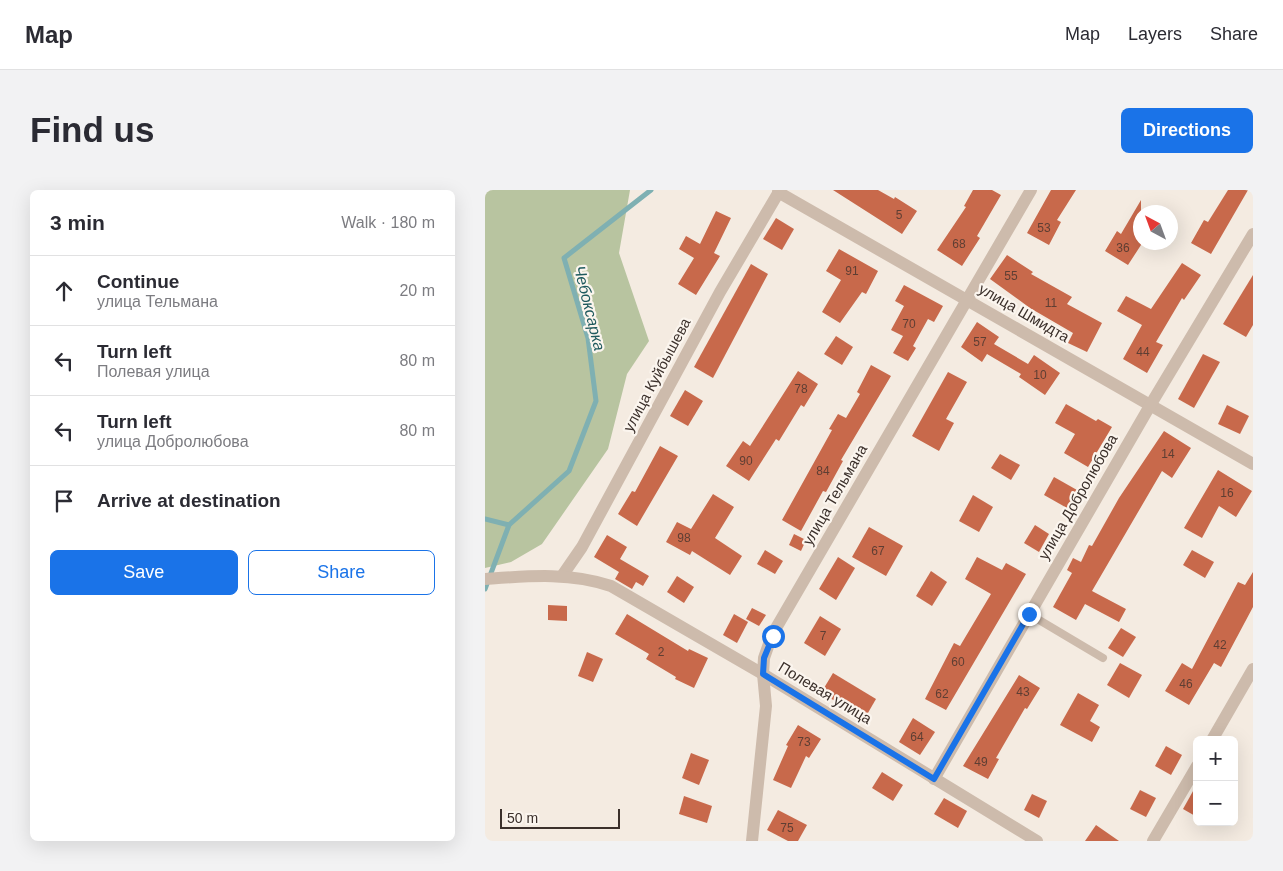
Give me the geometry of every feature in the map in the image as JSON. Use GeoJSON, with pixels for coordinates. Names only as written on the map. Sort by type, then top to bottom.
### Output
{"type":"FeatureCollection","features":[{"type":"Feature","properties":{"kind":"street","name":"улица Тельмана"},"geometry":{"type":"LineString","coordinates":[[752,841],[767,706],[763,674],[764,658],[773,636],[1031,190]]}},
{"type":"Feature","properties":{"kind":"street","name":"улица Шмидта"},"geometry":{"type":"LineString","coordinates":[[779,191],[1253,464]]}},
{"type":"Feature","properties":{"kind":"street","name":"улица Куйбышева"},"geometry":{"type":"LineString","coordinates":[[562,576],[582,547],[719,292],[779,191]]}},
{"type":"Feature","properties":{"kind":"street","name":"улица Добролюбова"},"geometry":{"type":"LineString","coordinates":[[934,779],[1151,404],[1253,234]]}},
{"type":"Feature","properties":{"kind":"street","name":"Полевая улица"},"geometry":{"type":"LineString","coordinates":[[485,578],[562,576],[589,578],[611,586],[763,674],[1037,841]]}},
{"type":"Feature","properties":{"kind":"street"},"geometry":{"type":"LineString","coordinates":[[1214,736],[1253,669]]}},
{"type":"Feature","properties":{"kind":"street"},"geometry":{"type":"LineString","coordinates":[[1153,841],[1193,773]]}},
{"type":"Feature","properties":{"kind":"lane"},"geometry":{"type":"LineString","coordinates":[[1029,614],[1103,658]]}},
{"type":"Feature","properties":{"kind":"green space"},"geometry":{"type":"Polygon","coordinates":[[[485,190],[630,190],[619,253],[649,341],[627,374],[608,449],[542,544],[511,562],[485,568],[485,190]]]}},
{"type":"Feature","properties":{"kind":"building"},"geometry":{"type":"Polygon","coordinates":[[[833,190],[878,190],[894,199],[895,197],[917,211],[902,234],[833,190]]]}},
{"type":"Feature","properties":{"kind":"building"},"geometry":{"type":"Polygon","coordinates":[[[973,190],[992,190],[1001,195],[977,236],[980,238],[962,266],[937,250],[966,207],[964,206],[973,190]]]}},
{"type":"Feature","properties":{"kind":"building"},"geometry":{"type":"Polygon","coordinates":[[[1051,190],[1076,190],[1057,220],[1061,222],[1049,245],[1027,233],[1051,190]]]}},
{"type":"Feature","properties":{"kind":"building"},"geometry":{"type":"Polygon","coordinates":[[[1228,190],[1248,190],[1211,254],[1191,243],[1204,220],[1208,222],[1228,190]]]}},
{"type":"Feature","properties":{"kind":"building"},"geometry":{"type":"Polygon","coordinates":[[[716,211],[731,218],[714,253],[720,256],[696,295],[678,284],[694,258],[679,249],[686,236],[700,244],[716,211]]]}},
{"type":"Feature","properties":{"kind":"building"},"geometry":{"type":"Polygon","coordinates":[[[1133,214],[1133,250],[1138,250],[1128,265],[1105,251],[1117,231],[1121,234],[1133,214]]]}},
{"type":"Feature","properties":{"kind":"building"},"geometry":{"type":"Polygon","coordinates":[[[776,218],[794,229],[782,250],[763,239],[776,218]]]}},
{"type":"Feature","properties":{"kind":"building"},"geometry":{"type":"Polygon","coordinates":[[[839,249],[878,271],[866,294],[862,292],[840,323],[822,312],[841,280],[826,271],[839,249]]]}},
{"type":"Feature","properties":{"kind":"building"},"geometry":{"type":"Polygon","coordinates":[[[1007,255],[1033,272],[1031,274],[1072,297],[1067,304],[1102,323],[1087,352],[1068,343],[1073,333],[1030,308],[990,279],[1007,255]]]}},
{"type":"Feature","properties":{"kind":"building"},"geometry":{"type":"Polygon","coordinates":[[[1182,263],[1201,275],[1184,300],[1182,298],[1156,342],[1163,345],[1147,373],[1123,359],[1142,325],[1117,311],[1126,296],[1151,309],[1182,263]]]}},
{"type":"Feature","properties":{"kind":"building"},"geometry":{"type":"Polygon","coordinates":[[[751,264],[768,274],[713,378],[694,367],[751,264]]]}},
{"type":"Feature","properties":{"kind":"building"},"geometry":{"type":"Polygon","coordinates":[[[1253,275],[1253,325],[1246,337],[1223,324],[1253,275]]]}},
{"type":"Feature","properties":{"kind":"building"},"geometry":{"type":"Polygon","coordinates":[[[904,285],[943,306],[934,322],[928,319],[913,346],[916,348],[908,361],[893,353],[903,336],[891,330],[904,306],[895,301],[904,285]]]}},
{"type":"Feature","properties":{"kind":"building"},"geometry":{"type":"Polygon","coordinates":[[[977,322],[999,337],[994,344],[1028,364],[1034,355],[1060,373],[1045,395],[1019,377],[1021,374],[987,354],[982,362],[961,347],[977,322]]]}},
{"type":"Feature","properties":{"kind":"building"},"geometry":{"type":"Polygon","coordinates":[[[836,336],[853,347],[842,365],[824,354],[836,336]]]}},
{"type":"Feature","properties":{"kind":"building"},"geometry":{"type":"Polygon","coordinates":[[[1203,354],[1220,362],[1194,408],[1178,399],[1203,354]]]}},
{"type":"Feature","properties":{"kind":"building"},"geometry":{"type":"Polygon","coordinates":[[[871,365],[891,376],[841,460],[843,461],[826,492],[823,491],[801,531],[782,520],[832,430],[829,429],[838,414],[846,418],[860,394],[857,392],[871,365]]]}},
{"type":"Feature","properties":{"kind":"building"},"geometry":{"type":"Polygon","coordinates":[[[798,371],[818,384],[804,407],[801,405],[779,441],[776,439],[749,481],[726,466],[743,441],[750,446],[798,371]]]}},
{"type":"Feature","properties":{"kind":"building"},"geometry":{"type":"Polygon","coordinates":[[[948,372],[967,382],[946,419],[954,423],[939,451],[912,436],[948,372]]]}},
{"type":"Feature","properties":{"kind":"building"},"geometry":{"type":"Polygon","coordinates":[[[685,390],[703,401],[688,426],[670,416],[685,390]]]}},
{"type":"Feature","properties":{"kind":"building"},"geometry":{"type":"Polygon","coordinates":[[[1066,404],[1096,421],[1098,419],[1112,427],[1088,467],[1064,453],[1075,434],[1055,423],[1066,404]]]}},
{"type":"Feature","properties":{"kind":"building"},"geometry":{"type":"Polygon","coordinates":[[[1227,405],[1249,416],[1240,434],[1218,424],[1227,405]]]}},
{"type":"Feature","properties":{"kind":"building"},"geometry":{"type":"Polygon","coordinates":[[[1164,431],[1191,448],[1172,478],[1162,471],[1092,591],[1126,609],[1119,622],[1085,604],[1076,620],[1053,607],[1072,573],[1067,570],[1073,558],[1081,562],[1089,545],[1092,546],[1119,498],[1164,431]]]}},
{"type":"Feature","properties":{"kind":"building"},"geometry":{"type":"Polygon","coordinates":[[[660,446],[678,456],[637,526],[618,514],[632,491],[635,492],[660,446]]]}},
{"type":"Feature","properties":{"kind":"building"},"geometry":{"type":"Polygon","coordinates":[[[1000,454],[1020,465],[1011,480],[991,468],[1000,454]]]}},
{"type":"Feature","properties":{"kind":"building"},"geometry":{"type":"Polygon","coordinates":[[[1218,470],[1252,491],[1236,517],[1219,506],[1202,538],[1184,528],[1218,470]]]}},
{"type":"Feature","properties":{"kind":"building"},"geometry":{"type":"Polygon","coordinates":[[[1054,477],[1077,490],[1067,508],[1044,495],[1054,477]]]}},
{"type":"Feature","properties":{"kind":"building"},"geometry":{"type":"Polygon","coordinates":[[[713,494],[734,507],[715,538],[742,556],[730,575],[692,551],[690,555],[666,542],[677,522],[691,529],[713,494]]]}},
{"type":"Feature","properties":{"kind":"building"},"geometry":{"type":"Polygon","coordinates":[[[973,495],[993,507],[979,532],[959,521],[973,495]]]}},
{"type":"Feature","properties":{"kind":"building"},"geometry":{"type":"Polygon","coordinates":[[[1035,525],[1049,534],[1039,552],[1024,543],[1035,525]]]}},
{"type":"Feature","properties":{"kind":"building"},"geometry":{"type":"Polygon","coordinates":[[[869,527],[903,546],[886,576],[852,557],[869,527]]]}},
{"type":"Feature","properties":{"kind":"building"},"geometry":{"type":"Polygon","coordinates":[[[794,534],[806,540],[801,551],[789,545],[794,534]]]}},
{"type":"Feature","properties":{"kind":"building"},"geometry":{"type":"Polygon","coordinates":[[[607,535],[627,547],[620,559],[649,576],[643,586],[636,582],[632,589],[615,579],[619,572],[594,557],[607,535]]]}},
{"type":"Feature","properties":{"kind":"building"},"geometry":{"type":"Polygon","coordinates":[[[765,550],[783,561],[775,574],[757,564],[765,550]]]}},
{"type":"Feature","properties":{"kind":"building"},"geometry":{"type":"Polygon","coordinates":[[[1192,550],[1214,562],[1205,578],[1183,565],[1192,550]]]}},
{"type":"Feature","properties":{"kind":"building"},"geometry":{"type":"Polygon","coordinates":[[[838,557],[855,568],[836,600],[819,589],[838,557]]]}},
{"type":"Feature","properties":{"kind":"building"},"geometry":{"type":"Polygon","coordinates":[[[977,557],[1002,570],[1006,563],[1026,574],[946,710],[925,699],[954,643],[960,646],[991,594],[965,579],[977,557]]]}},
{"type":"Feature","properties":{"kind":"building"},"geometry":{"type":"Polygon","coordinates":[[[931,571],[947,582],[932,606],[916,596],[931,571]]]}},
{"type":"Feature","properties":{"kind":"building"},"geometry":{"type":"Polygon","coordinates":[[[1253,572],[1253,607],[1221,667],[1214,663],[1189,705],[1165,691],[1182,663],[1192,669],[1238,582],[1245,585],[1253,572]]]}},
{"type":"Feature","properties":{"kind":"building"},"geometry":{"type":"Polygon","coordinates":[[[677,576],[694,587],[684,603],[667,592],[677,576]]]}},
{"type":"Feature","properties":{"kind":"building"},"geometry":{"type":"Polygon","coordinates":[[[548,605],[567,606],[567,621],[548,620],[548,605]]]}},
{"type":"Feature","properties":{"kind":"building"},"geometry":{"type":"Polygon","coordinates":[[[752,608],[766,615],[759,626],[746,619],[752,608]]]}},
{"type":"Feature","properties":{"kind":"building"},"geometry":{"type":"Polygon","coordinates":[[[627,614],[688,651],[689,649],[708,658],[694,688],[675,679],[676,677],[646,659],[649,654],[615,634],[627,614]]]}},
{"type":"Feature","properties":{"kind":"building"},"geometry":{"type":"Polygon","coordinates":[[[734,614],[748,622],[737,643],[723,635],[734,614]]]}},
{"type":"Feature","properties":{"kind":"building"},"geometry":{"type":"Polygon","coordinates":[[[820,616],[841,629],[825,656],[804,643],[820,616]]]}},
{"type":"Feature","properties":{"kind":"building"},"geometry":{"type":"Polygon","coordinates":[[[1121,628],[1136,637],[1123,657],[1108,648],[1121,628]]]}},
{"type":"Feature","properties":{"kind":"building"},"geometry":{"type":"Polygon","coordinates":[[[587,652],[603,659],[593,682],[578,676],[587,652]]]}},
{"type":"Feature","properties":{"kind":"building"},"geometry":{"type":"Polygon","coordinates":[[[1120,663],[1142,675],[1129,698],[1107,685],[1120,663]]]}},
{"type":"Feature","properties":{"kind":"building"},"geometry":{"type":"Polygon","coordinates":[[[833,673],[876,699],[865,718],[821,693],[833,673]]]}},
{"type":"Feature","properties":{"kind":"building"},"geometry":{"type":"Polygon","coordinates":[[[1019,675],[1040,688],[1027,709],[1025,708],[996,758],[999,759],[988,779],[963,766],[1019,675]]]}},
{"type":"Feature","properties":{"kind":"building"},"geometry":{"type":"Polygon","coordinates":[[[1078,693],[1099,705],[1090,721],[1100,727],[1092,742],[1060,725],[1078,693]]]}},
{"type":"Feature","properties":{"kind":"building"},"geometry":{"type":"Polygon","coordinates":[[[913,718],[935,732],[920,755],[899,742],[913,718]]]}},
{"type":"Feature","properties":{"kind":"building"},"geometry":{"type":"Polygon","coordinates":[[[798,725],[821,739],[809,758],[806,756],[791,788],[773,780],[788,746],[786,745],[798,725]]]}},
{"type":"Feature","properties":{"kind":"building"},"geometry":{"type":"Polygon","coordinates":[[[1166,746],[1182,755],[1171,775],[1155,766],[1166,746]]]}},
{"type":"Feature","properties":{"kind":"building"},"geometry":{"type":"Polygon","coordinates":[[[691,753],[709,760],[699,785],[682,778],[691,753]]]}},
{"type":"Feature","properties":{"kind":"building"},"geometry":{"type":"Polygon","coordinates":[[[882,772],[903,785],[893,801],[872,788],[882,772]]]}},
{"type":"Feature","properties":{"kind":"building"},"geometry":{"type":"Polygon","coordinates":[[[1140,790],[1156,798],[1146,817],[1130,809],[1140,790]]]}},
{"type":"Feature","properties":{"kind":"building"},"geometry":{"type":"Polygon","coordinates":[[[1193,791],[1193,815],[1183,809],[1193,791]]]}},
{"type":"Feature","properties":{"kind":"building"},"geometry":{"type":"Polygon","coordinates":[[[1032,794],[1047,801],[1039,818],[1024,810],[1032,794]]]}},
{"type":"Feature","properties":{"kind":"building"},"geometry":{"type":"Polygon","coordinates":[[[684,796],[712,806],[707,823],[679,814],[684,796]]]}},
{"type":"Feature","properties":{"kind":"building"},"geometry":{"type":"Polygon","coordinates":[[[944,798],[967,811],[958,828],[934,814],[944,798]]]}},
{"type":"Feature","properties":{"kind":"building"},"geometry":{"type":"Polygon","coordinates":[[[778,810],[807,825],[798,841],[788,841],[767,830],[778,810]]]}},
{"type":"Feature","properties":{"kind":"building"},"geometry":{"type":"Polygon","coordinates":[[[1096,825],[1119,841],[1085,841],[1096,825]]]}},
{"type":"Feature","properties":{"kind":"waterway","name":"Чебоксарка"},"geometry":{"type":"LineString","coordinates":[[485,589],[509,525],[569,471],[596,401],[588,338],[564,258],[651,190]]}},
{"type":"Feature","properties":{"kind":"waterway"},"geometry":{"type":"LineString","coordinates":[[485,519],[509,525]]}},
{"type":"Feature","properties":{"kind":"route"},"geometry":{"type":"LineString","coordinates":[[773,636],[764,658],[763,674],[934,779],[1029,614]]}}]}
